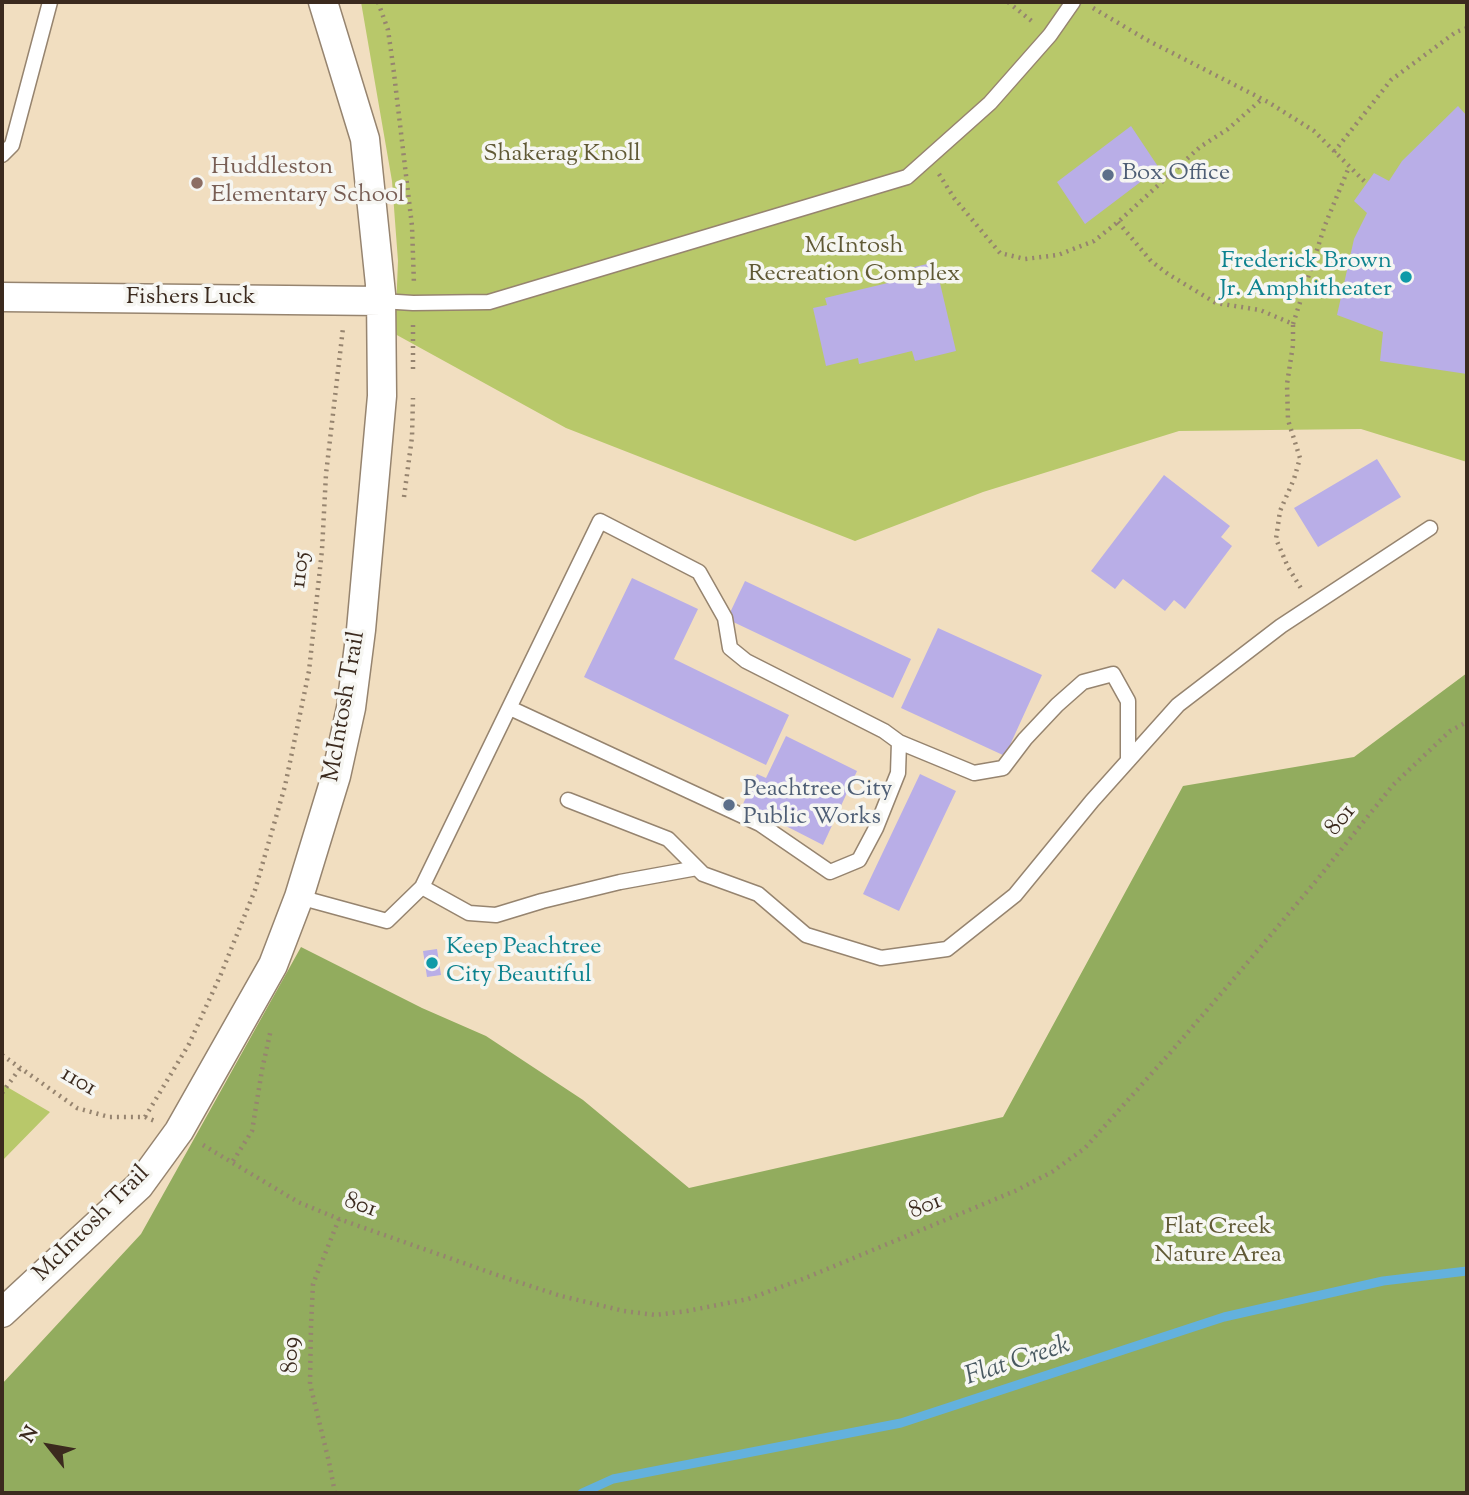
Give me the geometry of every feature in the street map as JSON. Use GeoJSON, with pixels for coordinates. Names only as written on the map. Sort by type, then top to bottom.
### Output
{"type":"FeatureCollection","features":[{"type":"Feature","properties":{"kind":"street","name":"McIntosh Trail"},"geometry":{"type":"LineString","coordinates":[[10,1306],[139,1186],[172,1142],[203,1092],[273,965],[299,897],[336,776],[351,708],[361,630],[382,396],[381,301],[365,139],[323,2]]}},
{"type":"Feature","properties":{"kind":"street","name":"Fishers Luck"},"geometry":{"type":"LineString","coordinates":[[2,297],[381,301]]}},
{"type":"Feature","properties":{"kind":"lane"},"geometry":{"type":"LineString","coordinates":[[2,155],[12,145],[50,2]]}},
{"type":"Feature","properties":{"kind":"lane"},"geometry":{"type":"LineString","coordinates":[[381,301],[489,302],[907,177],[990,103],[1050,35],[1073,2]]}},
{"type":"Feature","properties":{"kind":"lane"},"geometry":{"type":"LineString","coordinates":[[299,897],[387,921],[422,887],[600,521],[699,572],[725,618],[730,649],[746,661],[884,731],[899,742],[974,773],[1003,768],[1025,739],[1083,682],[1113,674],[1128,701],[1128,761]]}},
{"type":"Feature","properties":{"kind":"lane"},"geometry":{"type":"LineString","coordinates":[[568,800],[668,839],[704,874],[758,894],[806,935],[881,958],[947,948],[1015,895],[1092,801],[1178,705],[1281,626],[1430,528]]}},
{"type":"Feature","properties":{"kind":"lane"},"geometry":{"type":"LineString","coordinates":[[510,708],[760,824],[830,872],[859,860],[871,839],[898,774],[899,742]]}},
{"type":"Feature","properties":{"kind":"lane"},"geometry":{"type":"LineString","coordinates":[[422,887],[469,913],[496,915],[620,882],[697,868]]}},
{"type":"Feature","properties":{"kind":"path"},"geometry":{"type":"LineString","coordinates":[[1008,2],[1050,35]]}},
{"type":"Feature","properties":{"kind":"path"},"geometry":{"type":"LineString","coordinates":[[1084,2],[1147,40],[1262,99],[1314,131],[1367,184]]}},
{"type":"Feature","properties":{"kind":"path"},"geometry":{"type":"LineString","coordinates":[[1335,152],[1391,80],[1456,32],[1467,28]]}},
{"type":"Feature","properties":{"kind":"path"},"geometry":{"type":"LineString","coordinates":[[929,158],[954,198],[1000,253],[1025,259],[1058,255],[1094,241],[1200,147],[1228,129],[1262,99]]}},
{"type":"Feature","properties":{"kind":"path"},"geometry":{"type":"LineString","coordinates":[[1312,605],[1288,567],[1276,539],[1280,512],[1300,458],[1288,420],[1287,384],[1293,324],[1325,225],[1349,166]]}},
{"type":"Feature","properties":{"kind":"path"},"geometry":{"type":"LineString","coordinates":[[1118,222],[1151,261],[1216,303],[1260,310],[1293,324]]}},
{"type":"Feature","properties":{"kind":"path","name":"1105"},"geometry":{"type":"LineString","coordinates":[[145,1118],[189,1044],[221,974],[254,891],[285,786],[309,671],[322,551],[326,474],[346,301]]}},
{"type":"Feature","properties":{"kind":"path","name":"801"},"geometry":{"type":"LineString","coordinates":[[233,1161],[298,1202],[339,1219],[561,1296],[625,1311],[655,1315],[687,1311],[748,1298],[803,1279],[1015,1191],[1052,1172],[1085,1148],[1229,985],[1393,785],[1450,731],[1467,722]]}},
{"type":"Feature","properties":{"kind":"path","name":"1101"},"geometry":{"type":"LineString","coordinates":[[2,1055],[78,1108],[109,1117],[145,1118]]}},
{"type":"Feature","properties":{"kind":"path"},"geometry":{"type":"LineString","coordinates":[[2,1095],[21,1067]]}},
{"type":"Feature","properties":{"kind":"path","name":"809"},"geometry":{"type":"LineString","coordinates":[[335,1493],[310,1384],[313,1284],[339,1219]]}},
{"type":"Feature","properties":{"kind":"green space","name":"McIntosh Recreation Complex"},"geometry":{"type":"Polygon","coordinates":[[[361,2],[1467,2],[1467,462],[1361,429],[1179,431],[983,492],[855,541],[566,428],[395,334],[398,261],[392,181],[361,2]]]}},
{"type":"Feature","properties":{"kind":"green space","name":"Flat Creek Nature Area"},"geometry":{"type":"Polygon","coordinates":[[[1467,673],[1467,1493],[2,1493],[2,1384],[141,1234],[301,947],[422,1008],[486,1036],[583,1100],[689,1188],[1003,1117],[1183,786],[1354,757],[1467,673]]]}},
{"type":"Feature","properties":{"kind":"green space"},"geometry":{"type":"Polygon","coordinates":[[[2,1084],[50,1112],[2,1161],[2,1084]]]}},
{"type":"Feature","properties":{"kind":"building","name":"Frederick Brown Jr. Amphitheater"},"geometry":{"type":"Polygon","coordinates":[[[1458,106],[1467,116],[1467,374],[1380,361],[1383,332],[1337,315],[1354,239],[1367,213],[1354,201],[1374,173],[1389,181],[1402,161],[1458,106]]]}},
{"type":"Feature","properties":{"kind":"building","name":"Box Office"},"geometry":{"type":"Polygon","coordinates":[[[1131,126],[1159,168],[1085,224],[1057,182],[1131,126]]]}},
{"type":"Feature","properties":{"kind":"building"},"geometry":{"type":"Polygon","coordinates":[[[935,262],[956,351],[915,361],[912,351],[859,364],[858,358],[826,366],[813,308],[827,305],[825,298],[896,281],[894,272],[935,262]]]}},
{"type":"Feature","properties":{"kind":"building"},"geometry":{"type":"Polygon","coordinates":[[[1377,459],[1401,497],[1318,547],[1294,508],[1377,459]]]}},
{"type":"Feature","properties":{"kind":"building"},"geometry":{"type":"Polygon","coordinates":[[[1164,475],[1230,526],[1221,537],[1232,546],[1185,609],[1174,600],[1165,611],[1123,579],[1115,589],[1091,571],[1164,475]]]}},
{"type":"Feature","properties":{"kind":"building"},"geometry":{"type":"Polygon","coordinates":[[[632,578],[698,609],[674,659],[789,715],[766,765],[584,677],[632,578]]]}},
{"type":"Feature","properties":{"kind":"building"},"geometry":{"type":"Polygon","coordinates":[[[745,581],[911,659],[893,698],[727,619],[745,581]]]}},
{"type":"Feature","properties":{"kind":"building"},"geometry":{"type":"Polygon","coordinates":[[[938,628],[1042,675],[1005,756],[901,708],[938,628]]]}},
{"type":"Feature","properties":{"kind":"building"},"geometry":{"type":"Polygon","coordinates":[[[786,736],[857,771],[823,845],[743,804],[757,774],[766,778],[786,736]]]}},
{"type":"Feature","properties":{"kind":"building"},"geometry":{"type":"Polygon","coordinates":[[[920,774],[956,791],[899,911],[863,894],[920,774]]]}},
{"type":"Feature","properties":{"kind":"building","name":"Keep Peachtree City Beautiful"},"geometry":{"type":"Polygon","coordinates":[[[437,949],[441,975],[427,977],[423,951],[437,949]]]}},
{"type":"Feature","properties":{"kind":"waterway","name":"Flat Creek"},"geometry":{"type":"LineString","coordinates":[[582,1493],[613,1479],[901,1423],[1224,1317],[1383,1281],[1467,1271]]}},
{"type":"Feature","properties":{"kind":"place","name":"Box Office"},"geometry":{"type":"Point","coordinates":[1108,175]}},
{"type":"Feature","properties":{"kind":"place","name":"Huddleston Elementary School"},"geometry":{"type":"Point","coordinates":[197,183]}},
{"type":"Feature","properties":{"kind":"place","name":"Frederick Brown Jr. Amphitheater"},"geometry":{"type":"Point","coordinates":[1406,277]}},
{"type":"Feature","properties":{"kind":"place","name":"Peachtree City Public Works"},"geometry":{"type":"Point","coordinates":[729,805]}},
{"type":"Feature","properties":{"kind":"place","name":"Keep Peachtree City Beautiful"},"geometry":{"type":"Point","coordinates":[432,963]}},
{"type":"Feature","properties":{"kind":"park label","name":"Shakerag Knoll"},"geometry":{"type":"Point","coordinates":[562,156]}}]}
